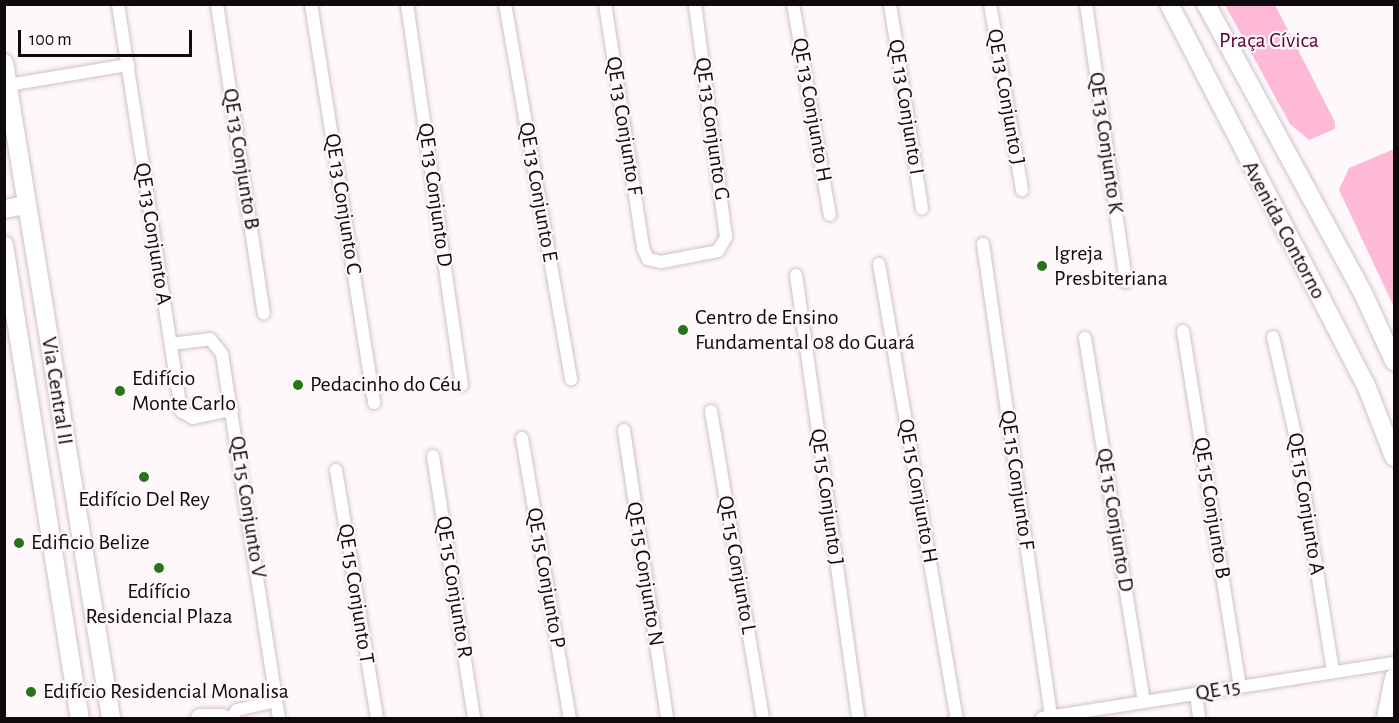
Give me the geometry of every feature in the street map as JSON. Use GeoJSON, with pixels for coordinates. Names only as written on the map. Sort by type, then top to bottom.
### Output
{"type":"FeatureCollection","features":[{"type":"Feature","properties":{"kind":"street","name":"QE 13 Conjunto A"},"geometry":{"type":"LineString","coordinates":[[118,4],[181,411],[193,418],[232,410]]}},
{"type":"Feature","properties":{"kind":"street","name":"QE 13 Conjunto B"},"geometry":{"type":"LineString","coordinates":[[217,4],[264,313]]}},
{"type":"Feature","properties":{"kind":"street","name":"QE 13 Conjunto C"},"geometry":{"type":"LineString","coordinates":[[311,4],[374,403]]}},
{"type":"Feature","properties":{"kind":"street","name":"QE 13 Conjunto D"},"geometry":{"type":"LineString","coordinates":[[407,4],[462,385]]}},
{"type":"Feature","properties":{"kind":"street","name":"QE 13 Conjunto E"},"geometry":{"type":"LineString","coordinates":[[505,4],[571,379]]}},
{"type":"Feature","properties":{"kind":"street","name":"QE 13 Conjunto F"},"geometry":{"type":"LineString","coordinates":[[605,4],[643,248],[648,259],[661,262],[718,250]]}},
{"type":"Feature","properties":{"kind":"street","name":"QE 13 Conjunto G"},"geometry":{"type":"LineString","coordinates":[[695,4],[727,230],[718,250]]}},
{"type":"Feature","properties":{"kind":"street","name":"QE 13 Conjunto H"},"geometry":{"type":"LineString","coordinates":[[793,4],[830,215]]}},
{"type":"Feature","properties":{"kind":"street","name":"QE 13 Conjunto I"},"geometry":{"type":"LineString","coordinates":[[890,4],[922,208]]}},
{"type":"Feature","properties":{"kind":"street","name":"QE 13 Conjunto J"},"geometry":{"type":"LineString","coordinates":[[990,4],[1022,190]]}},
{"type":"Feature","properties":{"kind":"street","name":"QE 13 Conjunto K"},"geometry":{"type":"LineString","coordinates":[[1086,4],[1126,282]]}},
{"type":"Feature","properties":{"kind":"street","name":"Avenida Contorno"},"geometry":{"type":"LineString","coordinates":[[1169,4],[1366,385],[1395,457]]}},
{"type":"Feature","properties":{"kind":"street","name":"Avenida Contorno"},"geometry":{"type":"LineString","coordinates":[[1206,4],[1362,291],[1395,361]]}},
{"type":"Feature","properties":{"kind":"street","name":"Via Central II"},"geometry":{"type":"LineString","coordinates":[[4,63],[111,718]]}},
{"type":"Feature","properties":{"kind":"street"},"geometry":{"type":"LineString","coordinates":[[8,85],[128,65]]}},
{"type":"Feature","properties":{"kind":"street"},"geometry":{"type":"LineString","coordinates":[[4,209],[27,205]]}},
{"type":"Feature","properties":{"kind":"street","name":"QE 15 Conjunto F"},"geometry":{"type":"LineString","coordinates":[[983,244],[1047,718]]}},
{"type":"Feature","properties":{"kind":"street","name":"Via Central II"},"geometry":{"type":"LineString","coordinates":[[4,245],[80,718]]}},
{"type":"Feature","properties":{"kind":"street","name":"QE 15 Conjunto H"},"geometry":{"type":"LineString","coordinates":[[879,264],[957,718]]}},
{"type":"Feature","properties":{"kind":"street","name":"QE 15 Conjunto J"},"geometry":{"type":"LineString","coordinates":[[796,275],[858,718]]}},
{"type":"Feature","properties":{"kind":"street","name":"QE 15 Conjunto B"},"geometry":{"type":"LineString","coordinates":[[1184,331],[1240,686]]}},
{"type":"Feature","properties":{"kind":"street","name":"QE 15 Conjunto A"},"geometry":{"type":"LineString","coordinates":[[1273,337],[1295,434],[1333,672]]}},
{"type":"Feature","properties":{"kind":"street","name":"QE 15 Conjunto D"},"geometry":{"type":"LineString","coordinates":[[1085,338],[1144,701]]}},
{"type":"Feature","properties":{"kind":"street","name":"QE 15 Conjunto V"},"geometry":{"type":"LineString","coordinates":[[171,344],[204,339],[215,342],[222,354],[279,718]]}},
{"type":"Feature","properties":{"kind":"street","name":"QE 15 Conjunto L"},"geometry":{"type":"LineString","coordinates":[[711,411],[763,718]]}},
{"type":"Feature","properties":{"kind":"street","name":"QE 15 Conjunto N"},"geometry":{"type":"LineString","coordinates":[[624,429],[667,718]]}},
{"type":"Feature","properties":{"kind":"street","name":"QE 15 Conjunto P"},"geometry":{"type":"LineString","coordinates":[[522,438],[570,718]]}},
{"type":"Feature","properties":{"kind":"street","name":"QE 15 Conjunto R"},"geometry":{"type":"LineString","coordinates":[[433,456],[474,718]]}},
{"type":"Feature","properties":{"kind":"street","name":"QE 15 Conjunto T"},"geometry":{"type":"LineString","coordinates":[[336,470],[377,718]]}},
{"type":"Feature","properties":{"kind":"street"},"geometry":{"type":"LineString","coordinates":[[70,648],[97,643]]}},
{"type":"Feature","properties":{"kind":"street","name":"QE 15"},"geometry":{"type":"LineString","coordinates":[[1047,718],[1100,714],[1144,701],[1395,663]]}},
{"type":"Feature","properties":{"kind":"street"},"geometry":{"type":"LineString","coordinates":[[1386,718],[1395,678]]}},
{"type":"Feature","properties":{"kind":"street"},"geometry":{"type":"LineString","coordinates":[[1196,693],[1199,718]]}},
{"type":"Feature","properties":{"kind":"street"},"geometry":{"type":"LineString","coordinates":[[231,718],[237,710],[276,701]]}},
{"type":"Feature","properties":{"kind":"street"},"geometry":{"type":"LineString","coordinates":[[200,718],[222,718]]}},
{"type":"Feature","properties":{"kind":"green space","name":"Praça Cívica"},"geometry":{"type":"Polygon","coordinates":[[[1225,5],[1275,5],[1335,122],[1335,129],[1309,140],[1290,124],[1225,5]]]}},
{"type":"Feature","properties":{"kind":"green space"},"geometry":{"type":"Polygon","coordinates":[[[1394,149],[1394,307],[1339,190],[1349,168],[1394,149]]]}},
{"type":"Feature","properties":{"kind":"place","name":"Igreja Presbiteriana"},"geometry":{"type":"Point","coordinates":[1042,266]}},
{"type":"Feature","properties":{"kind":"place","name":"Centro de Ensino Fundamental 08 do Guará"},"geometry":{"type":"Point","coordinates":[683,330]}},
{"type":"Feature","properties":{"kind":"place","name":"Pedacinho do Céu"},"geometry":{"type":"Point","coordinates":[298,385]}},
{"type":"Feature","properties":{"kind":"place","name":"Edifício Monte Carlo"},"geometry":{"type":"Point","coordinates":[120,391]}},
{"type":"Feature","properties":{"kind":"place","name":"Edifício Del Rey"},"geometry":{"type":"Point","coordinates":[144,477]}},
{"type":"Feature","properties":{"kind":"place","name":"Edificio Belize"},"geometry":{"type":"Point","coordinates":[19,543]}},
{"type":"Feature","properties":{"kind":"place","name":"Edífício Residencial Plaza"},"geometry":{"type":"Point","coordinates":[159,568]}},
{"type":"Feature","properties":{"kind":"place","name":"Edifício Residencial Monalisa"},"geometry":{"type":"Point","coordinates":[31,692]}}]}
